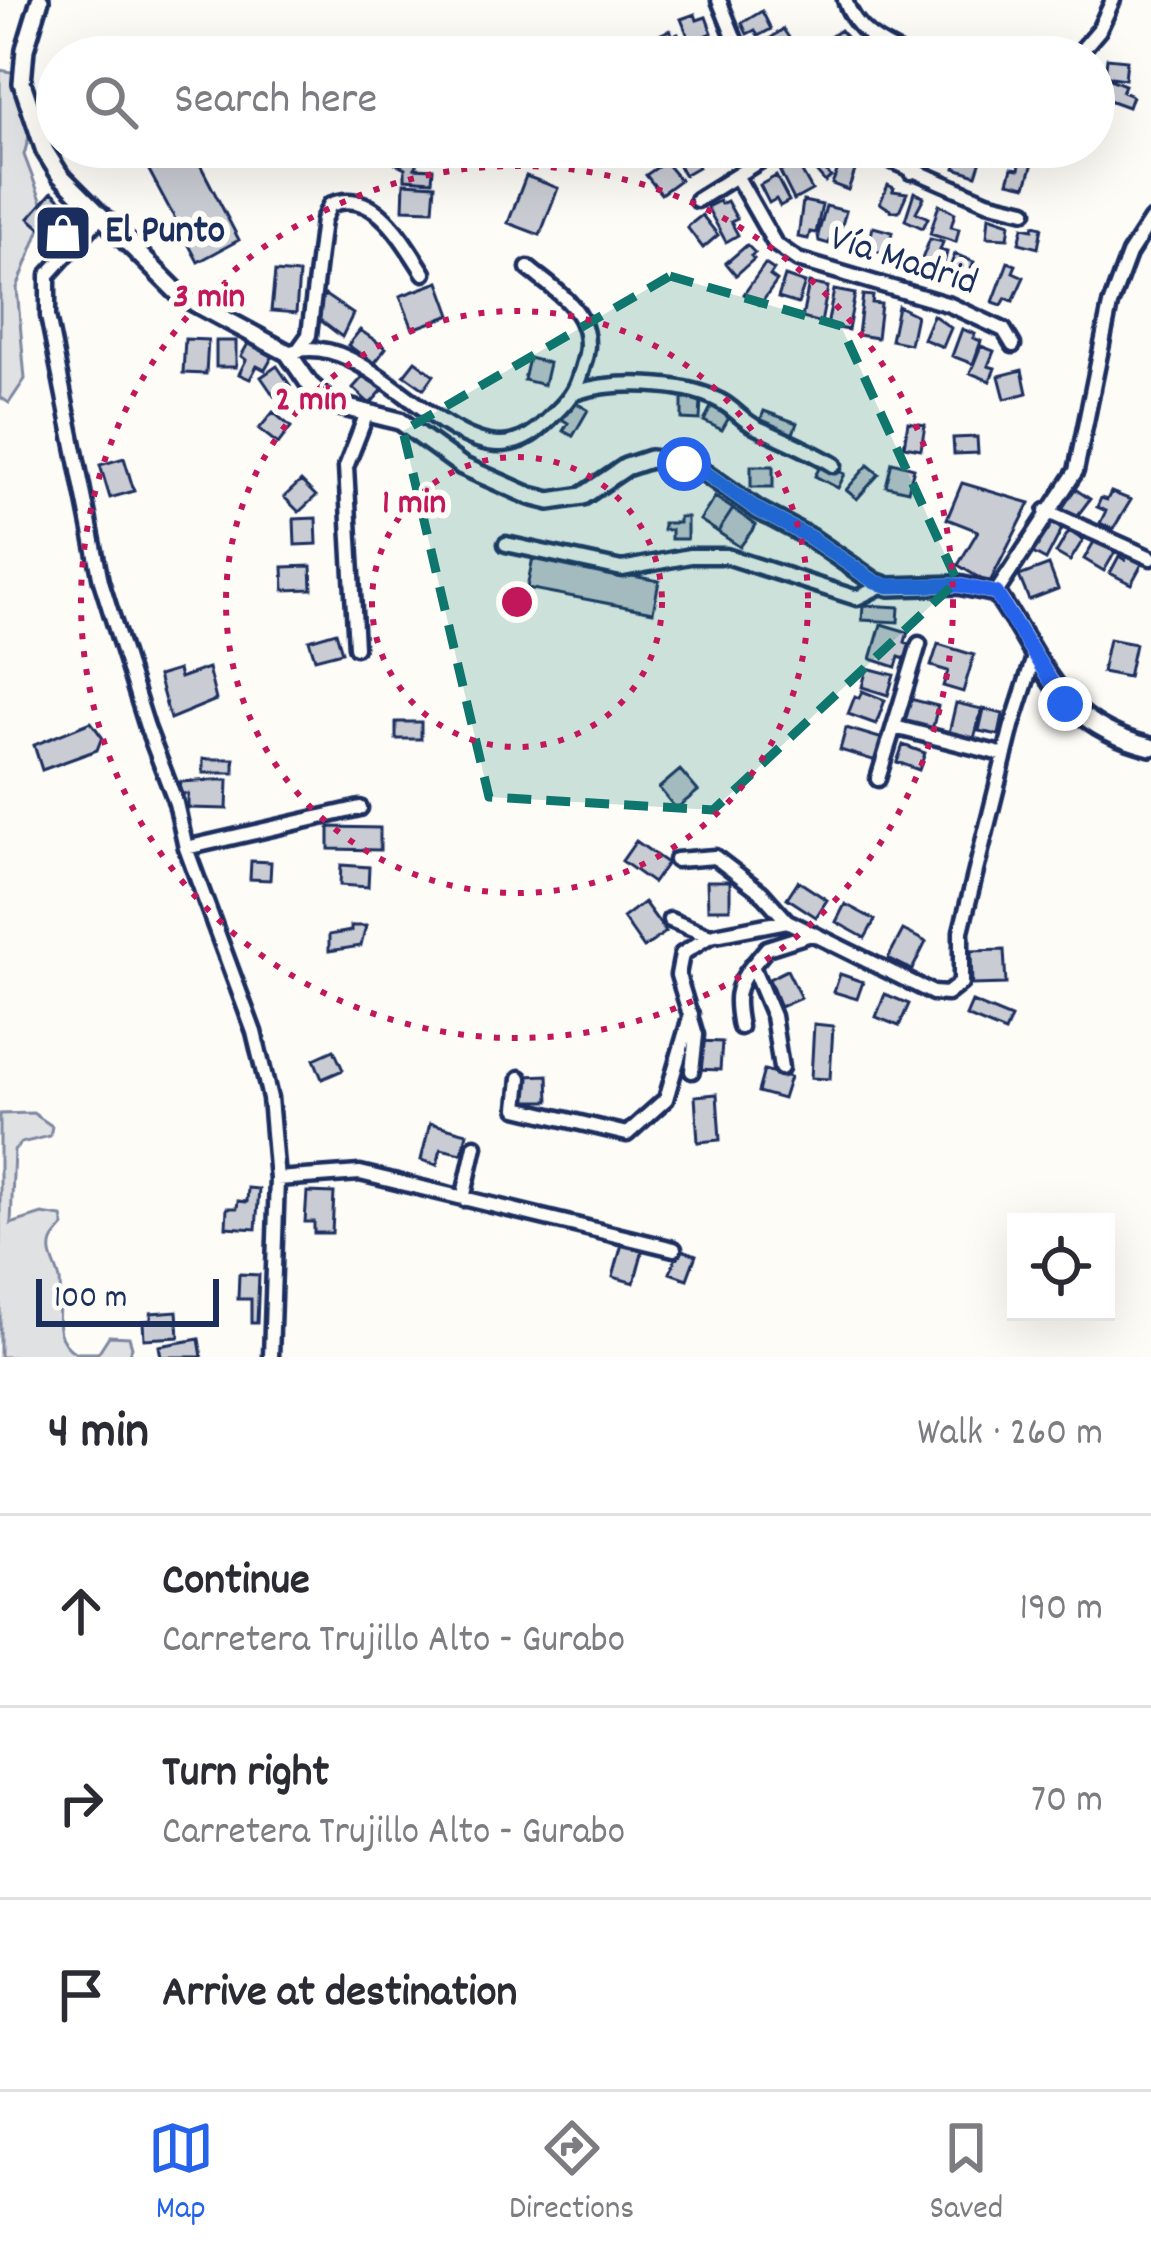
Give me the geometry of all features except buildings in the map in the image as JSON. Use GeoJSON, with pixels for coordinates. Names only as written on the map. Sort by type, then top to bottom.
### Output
{"type":"FeatureCollection","features":[{"type":"Feature","properties":{"kind":"main road"},"geometry":{"type":"LineString","coordinates":[[36,130],[22,83],[22,62],[40,0]]}},
{"type":"Feature","properties":{"kind":"main road"},"geometry":{"type":"LineString","coordinates":[[56,168],[181,295],[294,351],[321,396],[332,404],[415,429],[462,466],[550,501],[583,496],[626,467],[650,459],[684,464],[884,585],[958,585],[996,593],[1065,704],[1110,735],[1151,747]]}},
{"type":"Feature","properties":{"kind":"street"},"geometry":{"type":"LineString","coordinates":[[719,0],[731,36]]}},
{"type":"Feature","properties":{"kind":"street"},"geometry":{"type":"LineString","coordinates":[[845,0],[850,14],[869,36]]}},
{"type":"Feature","properties":{"kind":"street"},"geometry":{"type":"LineString","coordinates":[[1094,36],[1113,0]]}},
{"type":"Feature","properties":{"kind":"street"},"geometry":{"type":"LineString","coordinates":[[697,200],[750,168]]}},
{"type":"Feature","properties":{"kind":"street"},"geometry":{"type":"LineString","coordinates":[[903,168],[986,202],[1025,212]]}},
{"type":"Feature","properties":{"kind":"street"},"geometry":{"type":"LineString","coordinates":[[911,172],[913,168]]}},
{"type":"Feature","properties":{"kind":"street","name":"Vía Madrid"},"geometry":{"type":"LineString","coordinates":[[737,177],[775,244],[797,260],[950,305],[1004,329],[1013,345]]}},
{"type":"Feature","properties":{"kind":"street"},"geometry":{"type":"LineString","coordinates":[[294,351],[309,335],[323,220],[330,205],[345,199],[366,204],[381,215],[424,273]]}},
{"type":"Feature","properties":{"kind":"street"},"geometry":{"type":"LineString","coordinates":[[102,215],[48,275],[48,316],[95,559],[147,727],[176,802],[186,848],[254,1032],[270,1098],[277,1179],[271,1357]]}},
{"type":"Feature","properties":{"kind":"street"},"geometry":{"type":"LineString","coordinates":[[996,593],[1076,471],[1110,304],[1129,254],[1151,220]]}},
{"type":"Feature","properties":{"kind":"street"},"geometry":{"type":"LineString","coordinates":[[294,351],[354,361],[379,372],[456,433],[488,442],[515,440],[538,430],[574,394],[590,349],[575,309],[528,268]]}},
{"type":"Feature","properties":{"kind":"street"},"geometry":{"type":"LineString","coordinates":[[574,394],[629,382],[719,400],[753,426],[834,465]]}},
{"type":"Feature","properties":{"kind":"street"},"geometry":{"type":"LineString","coordinates":[[356,647],[346,467],[368,412]]}},
{"type":"Feature","properties":{"kind":"street"},"geometry":{"type":"LineString","coordinates":[[1046,511],[1151,558]]}},
{"type":"Feature","properties":{"kind":"street"},"geometry":{"type":"LineString","coordinates":[[506,544],[622,569],[690,556],[727,556],[857,598],[884,585]]}},
{"type":"Feature","properties":{"kind":"street"},"geometry":{"type":"LineString","coordinates":[[878,778],[919,644]]}},
{"type":"Feature","properties":{"kind":"street"},"geometry":{"type":"LineString","coordinates":[[676,860],[715,857],[761,892],[787,921],[933,993],[956,990],[961,983],[961,931],[1035,653]]}},
{"type":"Feature","properties":{"kind":"street"},"geometry":{"type":"LineString","coordinates":[[894,727],[1005,754]]}},
{"type":"Feature","properties":{"kind":"street"},"geometry":{"type":"LineString","coordinates":[[186,848],[360,808]]}},
{"type":"Feature","properties":{"kind":"street"},"geometry":{"type":"LineString","coordinates":[[670,920],[710,936]]}},
{"type":"Feature","properties":{"kind":"street"},"geometry":{"type":"LineString","coordinates":[[692,1070],[696,1035],[678,975],[682,954],[710,936],[787,921]]}},
{"type":"Feature","properties":{"kind":"street"},"geometry":{"type":"LineString","coordinates":[[740,1027],[735,1001],[739,982],[766,947],[812,934]]}},
{"type":"Feature","properties":{"kind":"street"},"geometry":{"type":"LineString","coordinates":[[752,966],[773,1016],[781,1068]]}},
{"type":"Feature","properties":{"kind":"street"},"geometry":{"type":"LineString","coordinates":[[520,1078],[517,1108],[627,1134],[666,1099],[691,1012]]}},
{"type":"Feature","properties":{"kind":"street"},"geometry":{"type":"LineString","coordinates":[[463,1198],[475,1146]]}},
{"type":"Feature","properties":{"kind":"street"},"geometry":{"type":"LineString","coordinates":[[277,1179],[360,1173],[674,1249]]}},
{"type":"Feature","properties":{"kind":"highlighted area"},"geometry":{"type":"Polygon","coordinates":[[[670,276],[841,326],[957,581],[713,810],[489,797],[403,431],[670,276]]]}},
{"type":"Feature","properties":{"kind":"shaded area"},"geometry":{"type":"Polygon","coordinates":[[[0,70],[17,73],[30,132],[24,155],[46,213],[17,288],[25,379],[9,403],[0,397],[0,70]]]}},
{"type":"Feature","properties":{"kind":"shaded area"},"geometry":{"type":"Polygon","coordinates":[[[33,1113],[52,1126],[50,1136],[21,1143],[14,1150],[11,1224],[42,1214],[62,1217],[64,1226],[51,1247],[60,1281],[62,1338],[76,1353],[98,1353],[109,1336],[129,1337],[128,1357],[0,1357],[0,1114],[33,1113]]]}},
{"type":"Feature","properties":{"kind":"place","name":"El Punto"},"geometry":{"type":"Point","coordinates":[63,233]}},
{"type":"Feature","properties":{"kind":"route"},"geometry":{"type":"LineString","coordinates":[[684,464],[811,538],[875,582],[958,585],[996,593],[1065,704]]}}]}
